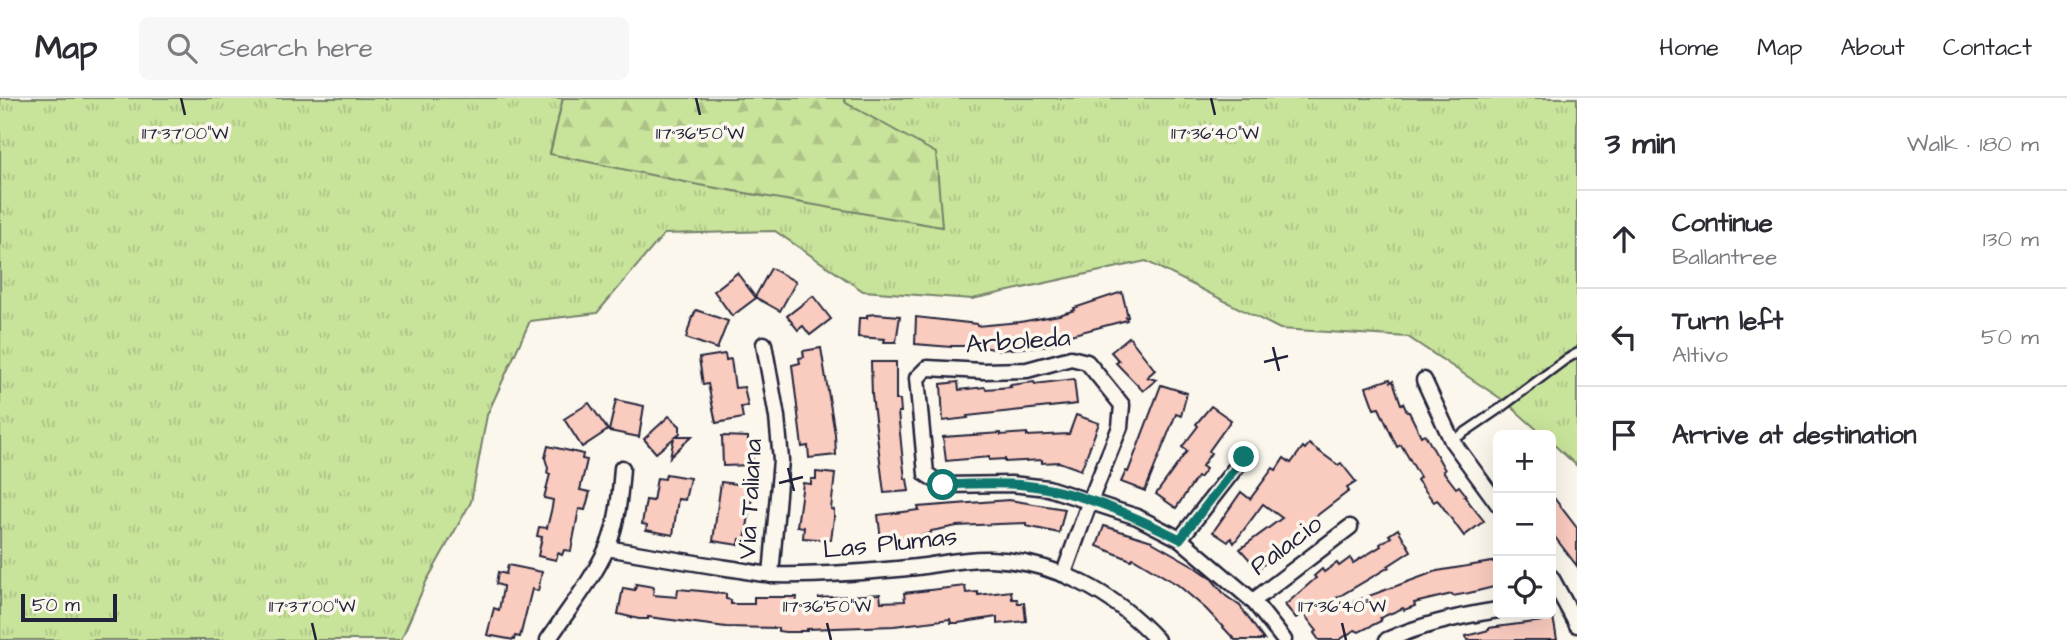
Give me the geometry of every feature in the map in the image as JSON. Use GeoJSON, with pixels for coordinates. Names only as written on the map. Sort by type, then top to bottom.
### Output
{"type":"FeatureCollection","features":[{"type":"Feature","properties":{"kind":"street","name":"Via Taliana"},"geometry":{"type":"LineString","coordinates":[[764,344],[778,417],[781,460],[771,575]]}},
{"type":"Feature","properties":{"kind":"street","name":"Arboleda"},"geometry":{"type":"LineString","coordinates":[[1064,573],[1120,427],[1122,405],[1087,362],[1071,358],[1027,370],[927,368],[917,378],[926,474],[943,485],[1011,484],[1048,488],[1090,501]]}},
{"type":"Feature","properties":{"kind":"street"},"geometry":{"type":"LineString","coordinates":[[1424,380],[1452,441],[1493,497]]}},
{"type":"Feature","properties":{"kind":"street"},"geometry":{"type":"LineString","coordinates":[[1180,539],[1244,457]]}},
{"type":"Feature","properties":{"kind":"street"},"geometry":{"type":"LineString","coordinates":[[548,640],[591,577],[607,548],[619,504],[622,468]]}},
{"type":"Feature","properties":{"kind":"street"},"geometry":{"type":"LineString","coordinates":[[1090,501],[1137,517],[1180,539],[1253,601],[1284,640]]}},
{"type":"Feature","properties":{"kind":"street","name":"Palacio"},"geometry":{"type":"LineString","coordinates":[[1253,601],[1350,527]]}},
{"type":"Feature","properties":{"kind":"street","name":"Las Plumas"},"geometry":{"type":"LineString","coordinates":[[607,548],[771,575],[829,575],[963,560],[992,559],[1030,565],[1064,573],[1103,593],[1137,619],[1157,640]]}},
{"type":"Feature","properties":{"kind":"street"},"geometry":{"type":"LineString","coordinates":[[1556,590],[1577,625]]}},
{"type":"Feature","properties":{"kind":"street"},"geometry":{"type":"LineString","coordinates":[[1387,640],[1418,626],[1461,615],[1493,611]]}},
{"type":"Feature","properties":{"kind":"lane"},"geometry":{"type":"LineString","coordinates":[[1452,441],[1577,353]]}},
{"type":"Feature","properties":{"kind":"green space"},"geometry":{"type":"Polygon","coordinates":[[[0,98],[563,98],[550,153],[846,103],[843,98],[1577,98],[1577,466],[1556,447],[1556,430],[1537,430],[1506,402],[1408,337],[1280,329],[1146,261],[972,299],[863,291],[775,231],[664,234],[597,313],[530,321],[487,415],[471,502],[426,582],[401,640],[0,640],[0,98]]]}},
{"type":"Feature","properties":{"kind":"green space"},"geometry":{"type":"Polygon","coordinates":[[[563,98],[843,98],[846,103],[936,153],[942,227],[699,185],[550,154],[563,98]]]}},
{"type":"Feature","properties":{"kind":"building"},"geometry":{"type":"Polygon","coordinates":[[[771,268],[796,282],[780,311],[755,297],[771,268]]]}},
{"type":"Feature","properties":{"kind":"building"},"geometry":{"type":"Polygon","coordinates":[[[737,273],[756,298],[732,316],[714,291],[737,273]]]}},
{"type":"Feature","properties":{"kind":"building"},"geometry":{"type":"Polygon","coordinates":[[[1122,292],[1127,320],[1066,336],[1064,340],[1051,345],[1000,350],[976,346],[915,344],[916,317],[977,326],[1020,322],[1059,315],[1122,292]]]}},
{"type":"Feature","properties":{"kind":"building"},"geometry":{"type":"Polygon","coordinates":[[[813,296],[831,319],[810,335],[803,326],[798,330],[787,316],[813,296]]]}},
{"type":"Feature","properties":{"kind":"building"},"geometry":{"type":"Polygon","coordinates":[[[696,310],[728,321],[717,349],[686,338],[696,310]]]}},
{"type":"Feature","properties":{"kind":"building"},"geometry":{"type":"Polygon","coordinates":[[[875,314],[900,316],[896,342],[858,337],[859,318],[875,314]]]}},
{"type":"Feature","properties":{"kind":"building"},"geometry":{"type":"Polygon","coordinates":[[[1129,337],[1155,370],[1147,377],[1156,380],[1143,391],[1116,363],[1119,361],[1111,352],[1129,337]]]}},
{"type":"Feature","properties":{"kind":"building"},"geometry":{"type":"Polygon","coordinates":[[[821,348],[836,455],[809,458],[808,446],[802,447],[792,365],[800,363],[799,358],[804,357],[803,351],[821,348]]]}},
{"type":"Feature","properties":{"kind":"building"},"geometry":{"type":"Polygon","coordinates":[[[725,354],[726,360],[731,359],[735,388],[744,387],[748,406],[741,407],[743,418],[716,423],[708,384],[703,385],[699,358],[725,354]]]}},
{"type":"Feature","properties":{"kind":"building"},"geometry":{"type":"Polygon","coordinates":[[[871,362],[896,362],[896,400],[900,400],[901,412],[898,412],[902,453],[909,491],[884,493],[872,395],[871,362]]]}},
{"type":"Feature","properties":{"kind":"building"},"geometry":{"type":"Polygon","coordinates":[[[1074,379],[1077,404],[943,421],[941,384],[958,382],[959,390],[986,389],[1074,379]]]}},
{"type":"Feature","properties":{"kind":"building"},"geometry":{"type":"Polygon","coordinates":[[[1390,379],[1401,404],[1403,403],[1409,412],[1421,436],[1426,436],[1445,470],[1443,471],[1456,488],[1459,486],[1484,521],[1464,536],[1439,502],[1434,502],[1417,480],[1420,477],[1401,445],[1397,447],[1379,408],[1374,409],[1366,387],[1390,379]]]}},
{"type":"Feature","properties":{"kind":"building"},"geometry":{"type":"Polygon","coordinates":[[[1161,385],[1187,393],[1181,416],[1176,414],[1145,491],[1121,482],[1126,471],[1128,472],[1161,385]]]}},
{"type":"Feature","properties":{"kind":"building"},"geometry":{"type":"Polygon","coordinates":[[[616,400],[644,406],[639,437],[609,431],[616,400]]]}},
{"type":"Feature","properties":{"kind":"building"},"geometry":{"type":"Polygon","coordinates":[[[589,403],[608,430],[582,447],[564,419],[589,403]]]}},
{"type":"Feature","properties":{"kind":"building"},"geometry":{"type":"Polygon","coordinates":[[[1211,406],[1231,420],[1209,451],[1211,453],[1202,466],[1206,469],[1197,477],[1176,508],[1156,494],[1187,451],[1182,447],[1211,406]]]}},
{"type":"Feature","properties":{"kind":"building"},"geometry":{"type":"Polygon","coordinates":[[[1076,415],[1099,423],[1081,470],[1059,462],[1042,463],[1042,460],[1005,462],[1005,459],[989,460],[989,457],[946,461],[943,437],[1001,433],[1027,433],[1027,436],[1069,434],[1076,415]]]}},
{"type":"Feature","properties":{"kind":"building"},"geometry":{"type":"Polygon","coordinates":[[[669,416],[680,426],[680,433],[676,436],[692,436],[670,457],[674,438],[656,453],[644,439],[669,416]]]}},
{"type":"Feature","properties":{"kind":"building"},"geometry":{"type":"Polygon","coordinates":[[[722,436],[748,437],[748,442],[753,442],[753,465],[723,466],[722,436]]]}},
{"type":"Feature","properties":{"kind":"building"},"geometry":{"type":"Polygon","coordinates":[[[1309,444],[1338,465],[1341,463],[1356,482],[1347,488],[1349,491],[1315,517],[1307,526],[1307,531],[1295,542],[1287,548],[1286,545],[1258,569],[1240,549],[1282,518],[1263,504],[1234,543],[1231,538],[1228,542],[1213,532],[1241,492],[1250,499],[1273,468],[1276,470],[1284,458],[1291,463],[1303,447],[1305,449],[1309,444]]]}},
{"type":"Feature","properties":{"kind":"building"},"geometry":{"type":"Polygon","coordinates":[[[548,446],[583,454],[582,459],[587,460],[580,490],[590,492],[585,510],[579,509],[571,551],[564,550],[562,555],[558,553],[556,560],[538,556],[542,537],[537,536],[539,527],[547,528],[553,500],[544,498],[550,474],[547,473],[545,458],[548,446]]]}},
{"type":"Feature","properties":{"kind":"building"},"geometry":{"type":"Polygon","coordinates":[[[816,472],[835,474],[831,540],[803,538],[804,527],[797,526],[803,483],[811,484],[811,479],[816,479],[816,472]]]}},
{"type":"Feature","properties":{"kind":"building"},"geometry":{"type":"Polygon","coordinates":[[[666,474],[690,478],[685,500],[678,499],[673,535],[646,530],[647,525],[642,524],[646,500],[653,501],[657,478],[665,479],[666,474]]]}},
{"type":"Feature","properties":{"kind":"building"},"geometry":{"type":"Polygon","coordinates":[[[721,482],[746,485],[745,491],[753,491],[745,540],[740,539],[739,545],[713,541],[721,482]]]}},
{"type":"Feature","properties":{"kind":"building"},"geometry":{"type":"Polygon","coordinates":[[[1009,500],[1065,509],[1059,533],[1026,526],[1026,523],[998,524],[957,526],[919,536],[881,540],[878,515],[919,510],[918,507],[1009,500]]]}},
{"type":"Feature","properties":{"kind":"building"},"geometry":{"type":"Polygon","coordinates":[[[1556,501],[1577,528],[1577,566],[1556,539],[1556,501]]]}},
{"type":"Feature","properties":{"kind":"building"},"geometry":{"type":"Polygon","coordinates":[[[1104,526],[1152,541],[1211,578],[1226,596],[1240,606],[1264,640],[1235,640],[1206,609],[1178,585],[1133,558],[1131,560],[1097,546],[1104,526]]]}},
{"type":"Feature","properties":{"kind":"building"},"geometry":{"type":"Polygon","coordinates":[[[1398,529],[1411,551],[1335,599],[1339,607],[1437,571],[1493,562],[1493,587],[1414,603],[1415,606],[1380,618],[1381,621],[1359,632],[1355,630],[1339,640],[1319,640],[1314,633],[1317,631],[1303,613],[1296,618],[1285,605],[1316,578],[1314,576],[1322,569],[1324,572],[1350,558],[1353,563],[1381,546],[1380,544],[1391,537],[1389,535],[1398,529]]]}},
{"type":"Feature","properties":{"kind":"building"},"geometry":{"type":"Polygon","coordinates":[[[508,565],[542,572],[538,591],[532,589],[520,637],[515,636],[514,640],[487,635],[494,608],[499,610],[503,588],[496,584],[498,572],[506,574],[508,565]]]}},
{"type":"Feature","properties":{"kind":"building"},"geometry":{"type":"Polygon","coordinates":[[[636,584],[654,587],[653,595],[677,597],[678,589],[726,594],[726,599],[731,600],[731,604],[754,604],[754,597],[797,597],[796,604],[820,604],[819,598],[880,594],[881,602],[905,601],[904,593],[965,586],[966,593],[978,592],[978,595],[1011,591],[1012,599],[1024,603],[1026,621],[997,624],[997,617],[951,623],[950,619],[894,626],[785,632],[778,631],[778,628],[726,627],[648,617],[639,619],[618,614],[623,588],[635,590],[636,584]]]}},
{"type":"Feature","properties":{"kind":"building"},"geometry":{"type":"Polygon","coordinates":[[[1553,619],[1557,640],[1467,640],[1466,636],[1489,628],[1553,619]]]}},
{"type":"Feature","properties":{"kind":"route"},"geometry":{"type":"LineString","coordinates":[[943,485],[1011,484],[1048,488],[1137,517],[1180,539],[1244,457]]}}]}
